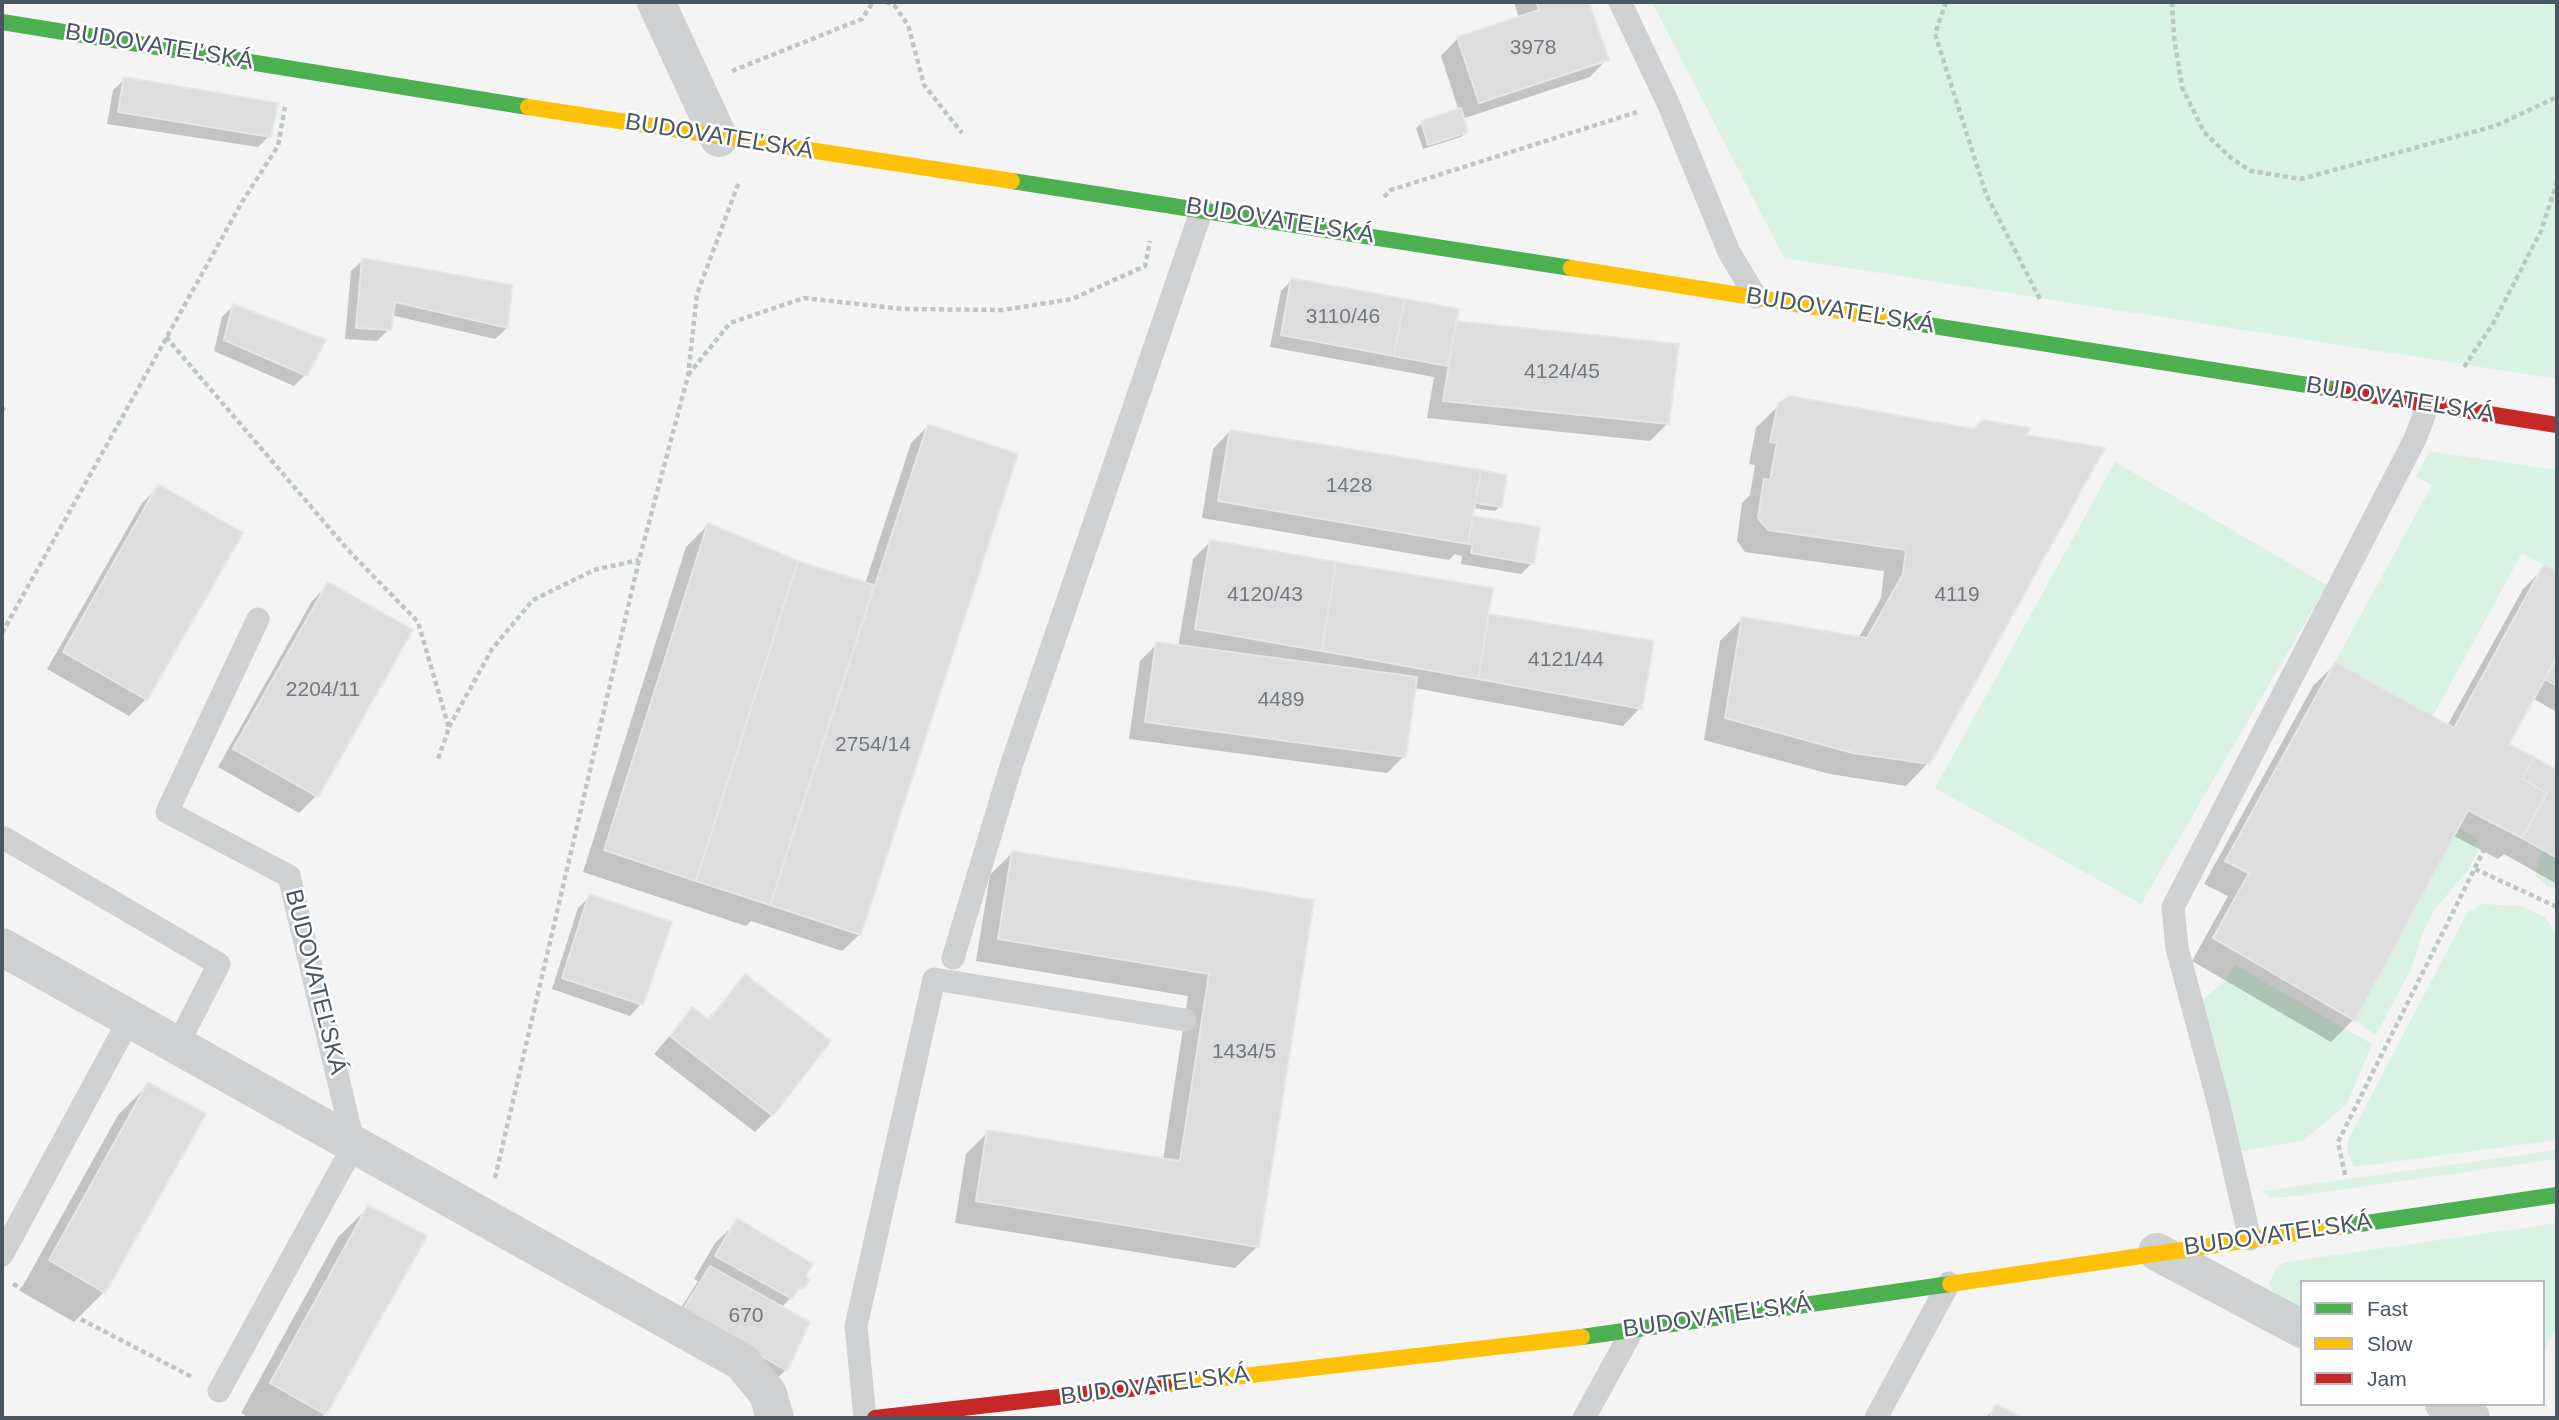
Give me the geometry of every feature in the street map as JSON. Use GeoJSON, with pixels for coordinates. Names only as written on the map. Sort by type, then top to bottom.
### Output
{"type":"FeatureCollection","features":[{"type":"Feature","properties":{"kind":"street"},"geometry":{"type":"LineString","coordinates":[[656,2],[719,138]]}},
{"type":"Feature","properties":{"kind":"street","name":"BUDOVATEĽSKÁ"},"geometry":{"type":"LineString","coordinates":[[2,22],[719,138],[1202,209],[2557,425]]}},
{"type":"Feature","properties":{"kind":"street"},"geometry":{"type":"LineString","coordinates":[[2,947],[742,1362],[768,1394],[775,1418]]}},
{"type":"Feature","properties":{"kind":"street","name":"BUDOVATEĽSKÁ"},"geometry":{"type":"LineString","coordinates":[[875,1418],[1632,1331],[2557,1195]]}},
{"type":"Feature","properties":{"kind":"street"},"geometry":{"type":"LineString","coordinates":[[2157,1252],[2300,1328]]}},
{"type":"Feature","properties":{"kind":"street"},"geometry":{"type":"LineString","coordinates":[[2448,1406],[2470,1418]]}},
{"type":"Feature","properties":{"kind":"lane"},"geometry":{"type":"LineString","coordinates":[[1620,2],[1668,103],[1729,252],[1756,298]]}},
{"type":"Feature","properties":{"kind":"lane"},"geometry":{"type":"LineString","coordinates":[[953,958],[1012,763],[1202,209]]}},
{"type":"Feature","properties":{"kind":"lane"},"geometry":{"type":"LineString","coordinates":[[2250,1239],[2220,1105],[2178,948],[2173,907],[2408,452],[2428,405]]}},
{"type":"Feature","properties":{"kind":"lane","name":"BUDOVATEĽSKÁ"},"geometry":{"type":"LineString","coordinates":[[258,619],[167,812],[289,876],[354,1145]]}},
{"type":"Feature","properties":{"kind":"lane"},"geometry":{"type":"LineString","coordinates":[[2,837],[219,964],[178,1044]]}},
{"type":"Feature","properties":{"kind":"lane"},"geometry":{"type":"LineString","coordinates":[[865,1418],[856,1326],[934,979],[1185,1020]]}},
{"type":"Feature","properties":{"kind":"lane"},"geometry":{"type":"LineString","coordinates":[[2,1255],[129,1020]]}},
{"type":"Feature","properties":{"kind":"lane"},"geometry":{"type":"LineString","coordinates":[[219,1391],[354,1145]]}},
{"type":"Feature","properties":{"kind":"lane"},"geometry":{"type":"LineString","coordinates":[[1876,1418],[1949,1283]]}},
{"type":"Feature","properties":{"kind":"lane"},"geometry":{"type":"LineString","coordinates":[[1584,1418],[1632,1331]]}},
{"type":"Feature","properties":{"kind":"path"},"geometry":{"type":"LineString","coordinates":[[695,85],[862,19],[873,2]]}},
{"type":"Feature","properties":{"kind":"path"},"geometry":{"type":"LineString","coordinates":[[886,2],[894,5],[908,25],[924,85],[963,133]]}},
{"type":"Feature","properties":{"kind":"path"},"geometry":{"type":"LineString","coordinates":[[1946,2],[1935,34],[1986,194],[2040,299]]}},
{"type":"Feature","properties":{"kind":"path"},"geometry":{"type":"LineString","coordinates":[[2172,2],[2174,37],[2182,87],[2204,132],[2231,158],[2251,171],[2301,179],[2496,125],[2557,97]]}},
{"type":"Feature","properties":{"kind":"path"},"geometry":{"type":"LineString","coordinates":[[2,633],[242,202],[278,146],[287,100]]}},
{"type":"Feature","properties":{"kind":"path"},"geometry":{"type":"LineString","coordinates":[[1391,190],[1668,103]]}},
{"type":"Feature","properties":{"kind":"path"},"geometry":{"type":"LineString","coordinates":[[494,1183],[639,560],[688,376],[697,294],[740,178]]}},
{"type":"Feature","properties":{"kind":"path"},"geometry":{"type":"LineString","coordinates":[[2464,367],[2494,321],[2541,231],[2557,182]]}},
{"type":"Feature","properties":{"kind":"path"},"geometry":{"type":"LineString","coordinates":[[688,376],[730,323],[804,298],[903,309],[1003,310],[1072,299],[1145,266],[1151,237]]}},
{"type":"Feature","properties":{"kind":"path"},"geometry":{"type":"LineString","coordinates":[[166,337],[348,550],[418,622],[449,728]]}},
{"type":"Feature","properties":{"kind":"path"},"geometry":{"type":"LineString","coordinates":[[438,759],[449,728],[492,649],[533,600],[594,570],[639,560]]}},
{"type":"Feature","properties":{"kind":"path"},"geometry":{"type":"LineString","coordinates":[[2345,1175],[2338,1142],[2496,826]]}},
{"type":"Feature","properties":{"kind":"path"},"geometry":{"type":"LineString","coordinates":[[2475,868],[2556,908]]}},
{"type":"Feature","properties":{"kind":"path"},"geometry":{"type":"LineString","coordinates":[[2,1278],[266,1418]]}},
{"type":"Feature","properties":{"kind":"green space"},"geometry":{"type":"Polygon","coordinates":[[[1652,2],[2557,2],[2557,379],[1784,258],[1652,2]]]}},
{"type":"Feature","properties":{"kind":"green space"},"geometry":{"type":"Polygon","coordinates":[[[2429,451],[2557,470],[2557,572],[2522,553],[2433,716],[2335,662],[2432,485],[2416,477],[2429,451]]]}},
{"type":"Feature","properties":{"kind":"green space"},"geometry":{"type":"Polygon","coordinates":[[[2115,462],[2327,585],[2141,904],[1935,788],[2115,462]]]}},
{"type":"Feature","properties":{"kind":"green space"},"geometry":{"type":"Polygon","coordinates":[[[2458,827],[2478,838],[2474,846],[2478,850],[2469,869],[2434,910],[2422,935],[2412,967],[2376,1035],[2355,1021],[2458,827]]]}},
{"type":"Feature","properties":{"kind":"green space"},"geometry":{"type":"Polygon","coordinates":[[[2542,849],[2557,858],[2557,889],[2547,886],[2535,875],[2542,849]]]}},
{"type":"Feature","properties":{"kind":"green space"},"geometry":{"type":"Polygon","coordinates":[[[2482,904],[2521,906],[2545,917],[2557,935],[2557,1140],[2354,1167],[2347,1151],[2348,1140],[2467,913],[2482,904]]]}},
{"type":"Feature","properties":{"kind":"green space"},"geometry":{"type":"Polygon","coordinates":[[[2235,965],[2372,1044],[2347,1104],[2303,1141],[2237,1152],[2198,1004],[2225,981],[2235,965]]]}},
{"type":"Feature","properties":{"kind":"green space"},"geometry":{"type":"Polygon","coordinates":[[[2557,1150],[2557,1159],[2297,1196],[2272,1198],[2261,1191],[2557,1150]]]}},
{"type":"Feature","properties":{"kind":"green space"},"geometry":{"type":"Polygon","coordinates":[[[2557,1223],[2557,1327],[2545,1348],[2545,1280],[2300,1280],[2300,1312],[2273,1292],[2269,1283],[2278,1265],[2557,1223]]]}},
{"type":"Feature","properties":{"kind":"building"},"geometry":{"type":"Polygon","coordinates":[[[1536,2],[1589,2],[1609,60],[1479,103],[1457,37],[1539,10],[1536,2]]]}},
{"type":"Feature","properties":{"kind":"building"},"geometry":{"type":"Polygon","coordinates":[[[124,77],[278,103],[271,137],[118,112],[124,77]]]}},
{"type":"Feature","properties":{"kind":"building"},"geometry":{"type":"Polygon","coordinates":[[[1461,108],[1468,132],[1428,145],[1421,121],[1461,108]]]}},
{"type":"Feature","properties":{"kind":"building"},"geometry":{"type":"Polygon","coordinates":[[[362,258],[512,285],[508,328],[395,302],[391,330],[356,328],[362,258]]]}},
{"type":"Feature","properties":{"kind":"building"},"geometry":{"type":"Polygon","coordinates":[[[1291,278],[1405,299],[1394,356],[1281,335],[1291,278]]]}},
{"type":"Feature","properties":{"kind":"building"},"geometry":{"type":"Polygon","coordinates":[[[1405,299],[1459,309],[1448,366],[1394,356],[1405,299]]]}},
{"type":"Feature","properties":{"kind":"building"},"geometry":{"type":"Polygon","coordinates":[[[233,304],[326,340],[307,376],[224,340],[233,304]]]}},
{"type":"Feature","properties":{"kind":"building"},"geometry":{"type":"Polygon","coordinates":[[[1456,321],[1679,344],[1669,424],[1443,401],[1456,321]]]}},
{"type":"Feature","properties":{"kind":"building"},"geometry":{"type":"Polygon","coordinates":[[[1790,396],[1974,429],[1982,420],[2030,428],[2026,435],[2105,448],[1930,764],[1853,753],[1725,718],[1742,617],[1867,638],[1903,574],[1906,550],[1768,530],[1758,518],[1764,479],[1770,480],[1777,443],[1770,442],[1778,403],[1790,396]]]}},
{"type":"Feature","properties":{"kind":"building"},"geometry":{"type":"Polygon","coordinates":[[[928,424],[1018,454],[861,935],[770,905],[928,424]]]}},
{"type":"Feature","properties":{"kind":"building"},"geometry":{"type":"Polygon","coordinates":[[[1230,430],[1481,470],[1468,544],[1218,501],[1230,430]]]}},
{"type":"Feature","properties":{"kind":"building"},"geometry":{"type":"Polygon","coordinates":[[[1481,470],[1507,475],[1502,507],[1475,503],[1481,470]]]}},
{"type":"Feature","properties":{"kind":"building"},"geometry":{"type":"Polygon","coordinates":[[[158,484],[243,533],[147,700],[63,652],[158,484]]]}},
{"type":"Feature","properties":{"kind":"building"},"geometry":{"type":"Polygon","coordinates":[[[1473,516],[1540,527],[1534,564],[1471,553],[1473,545],[1468,544],[1473,516]]]}},
{"type":"Feature","properties":{"kind":"building"},"geometry":{"type":"Polygon","coordinates":[[[708,523],[798,561],[696,881],[604,850],[708,523]]]}},
{"type":"Feature","properties":{"kind":"building"},"geometry":{"type":"Polygon","coordinates":[[[1210,540],[1336,562],[1322,651],[1195,629],[1210,540]]]}},
{"type":"Feature","properties":{"kind":"building"},"geometry":{"type":"Polygon","coordinates":[[[798,561],[874,585],[770,905],[696,881],[798,561]]]}},
{"type":"Feature","properties":{"kind":"building"},"geometry":{"type":"Polygon","coordinates":[[[1336,562],[1493,588],[1478,679],[1322,651],[1336,562]]]}},
{"type":"Feature","properties":{"kind":"building"},"geometry":{"type":"Polygon","coordinates":[[[2544,564],[2557,572],[2557,657],[2509,744],[2534,757],[2522,779],[2547,793],[2522,838],[2468,810],[2355,1021],[2213,938],[2249,873],[2225,861],[2335,662],[2454,728],[2544,564]]]}},
{"type":"Feature","properties":{"kind":"building"},"geometry":{"type":"Polygon","coordinates":[[[328,582],[413,630],[318,797],[233,749],[328,582]]]}},
{"type":"Feature","properties":{"kind":"building"},"geometry":{"type":"Polygon","coordinates":[[[1489,614],[1654,641],[1642,709],[1478,679],[1489,614]]]}},
{"type":"Feature","properties":{"kind":"building"},"geometry":{"type":"Polygon","coordinates":[[[1156,642],[1417,677],[1406,757],[1145,722],[1156,642]]]}},
{"type":"Feature","properties":{"kind":"building"},"geometry":{"type":"Polygon","coordinates":[[[2557,657],[2557,686],[2545,679],[2557,657]]]}},
{"type":"Feature","properties":{"kind":"building"},"geometry":{"type":"Polygon","coordinates":[[[2534,757],[2557,770],[2557,858],[2522,838],[2547,793],[2522,779],[2534,757]]]}},
{"type":"Feature","properties":{"kind":"building"},"geometry":{"type":"Polygon","coordinates":[[[1012,851],[1314,900],[1259,1247],[976,1201],[987,1130],[1180,1161],[1209,974],[998,939],[1012,851]]]}},
{"type":"Feature","properties":{"kind":"building"},"geometry":{"type":"Polygon","coordinates":[[[589,894],[672,922],[643,1005],[562,978],[589,894]]]}},
{"type":"Feature","properties":{"kind":"building"},"geometry":{"type":"Polygon","coordinates":[[[745,974],[831,1041],[773,1116],[670,1036],[692,1007],[709,1020],[745,974]]]}},
{"type":"Feature","properties":{"kind":"building"},"geometry":{"type":"Polygon","coordinates":[[[148,1082],[206,1114],[105,1293],[49,1260],[148,1082]]]}},
{"type":"Feature","properties":{"kind":"building"},"geometry":{"type":"Polygon","coordinates":[[[368,1205],[427,1236],[326,1415],[270,1383],[368,1205]]]}},
{"type":"Feature","properties":{"kind":"building"},"geometry":{"type":"Polygon","coordinates":[[[737,1218],[813,1264],[806,1275],[809,1280],[804,1288],[799,1288],[792,1299],[715,1256],[737,1218]]]}},
{"type":"Feature","properties":{"kind":"building"},"geometry":{"type":"Polygon","coordinates":[[[710,1266],[810,1322],[787,1371],[683,1310],[710,1266]]]}},
{"type":"Feature","properties":{"kind":"building"},"geometry":{"type":"Polygon","coordinates":[[[1996,1404],[2022,1418],[1989,1418],[1996,1404]]]}},
{"type":"Feature","properties":{"kind":"traffic: fast"},"geometry":{"type":"LineString","coordinates":[[2,22],[528,107]]}},
{"type":"Feature","properties":{"kind":"traffic: fast"},"geometry":{"type":"LineString","coordinates":[[1012,181],[1571,268]]}},
{"type":"Feature","properties":{"kind":"traffic: fast"},"geometry":{"type":"LineString","coordinates":[[1883,318],[2339,390]]}},
{"type":"Feature","properties":{"kind":"traffic: fast"},"geometry":{"type":"LineString","coordinates":[[2339,1227],[2557,1195]]}},
{"type":"Feature","properties":{"kind":"traffic: fast"},"geometry":{"type":"LineString","coordinates":[[1582,1337],[1950,1284]]}},
{"type":"Feature","properties":{"kind":"traffic: slow"},"geometry":{"type":"LineString","coordinates":[[528,107],[1012,181]]}},
{"type":"Feature","properties":{"kind":"traffic: slow"},"geometry":{"type":"LineString","coordinates":[[1571,268],[1883,318]]}},
{"type":"Feature","properties":{"kind":"traffic: slow"},"geometry":{"type":"LineString","coordinates":[[1950,1284],[2339,1227]]}},
{"type":"Feature","properties":{"kind":"traffic: slow"},"geometry":{"type":"LineString","coordinates":[[1164,1385],[1582,1337]]}},
{"type":"Feature","properties":{"kind":"traffic: jam"},"geometry":{"type":"LineString","coordinates":[[2339,390],[2557,425]]}},
{"type":"Feature","properties":{"kind":"traffic: jam"},"geometry":{"type":"LineString","coordinates":[[875,1418],[1164,1385]]}}]}
